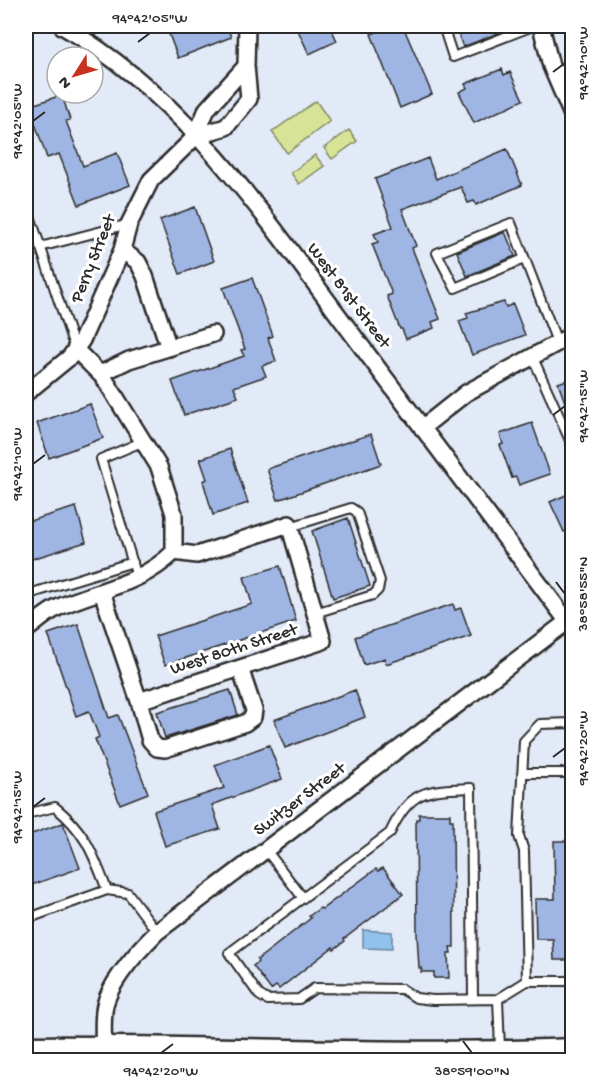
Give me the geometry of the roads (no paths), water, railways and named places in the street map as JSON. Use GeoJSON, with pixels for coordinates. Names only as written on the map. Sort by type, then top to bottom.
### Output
{"type":"FeatureCollection","features":[{"type":"Feature","properties":{"kind":"street","name":"West 81st Street"},"geometry":{"type":"LineString","coordinates":[[62,26],[79,35],[128,71],[171,109],[236,179],[422,428],[570,620]]}},
{"type":"Feature","properties":{"kind":"street","name":"Perry Street"},"geometry":{"type":"LineString","coordinates":[[196,136],[226,128],[249,99],[246,66],[247,26]]}},
{"type":"Feature","properties":{"kind":"street"},"geometry":{"type":"LineString","coordinates":[[541,26],[554,73],[573,115]]}},
{"type":"Feature","properties":{"kind":"street","name":"Perry Street"},"geometry":{"type":"LineString","coordinates":[[26,393],[70,357],[82,340],[122,249],[129,224],[151,180],[196,136],[207,109],[246,66]]}},
{"type":"Feature","properties":{"kind":"street"},"geometry":{"type":"LineString","coordinates":[[122,249],[138,262],[145,276],[169,348]]}},
{"type":"Feature","properties":{"kind":"street"},"geometry":{"type":"LineString","coordinates":[[100,374],[129,360],[213,334]]}},
{"type":"Feature","properties":{"kind":"street"},"geometry":{"type":"LineString","coordinates":[[422,428],[466,393],[568,339]]}},
{"type":"Feature","properties":{"kind":"street"},"geometry":{"type":"LineString","coordinates":[[26,630],[55,609],[122,586],[160,565],[174,552],[174,514],[159,467],[100,374],[75,349]]}},
{"type":"Feature","properties":{"kind":"street"},"geometry":{"type":"LineString","coordinates":[[174,552],[197,555],[289,524],[290,527]]}},
{"type":"Feature","properties":{"kind":"street","name":"West 80th Street"},"geometry":{"type":"LineString","coordinates":[[139,701],[323,641],[290,527]]}},
{"type":"Feature","properties":{"kind":"street"},"geometry":{"type":"LineString","coordinates":[[102,592],[150,740],[157,748],[165,749],[245,723],[253,717],[254,710],[240,668]]}},
{"type":"Feature","properties":{"kind":"street","name":"Switzer Street"},"geometry":{"type":"LineString","coordinates":[[104,1047],[105,1004],[120,974],[136,953],[157,932],[570,620]]}},
{"type":"Feature","properties":{"kind":"street"},"geometry":{"type":"LineString","coordinates":[[26,1048],[104,1047],[500,1053],[573,1050]]}},
{"type":"Feature","properties":{"kind":"lane"},"geometry":{"type":"LineString","coordinates":[[443,26],[453,57],[533,26]]}},
{"type":"Feature","properties":{"kind":"lane"},"geometry":{"type":"LineString","coordinates":[[554,73],[573,66]]}},
{"type":"Feature","properties":{"kind":"lane"},"geometry":{"type":"LineString","coordinates":[[26,204],[75,349]]}},
{"type":"Feature","properties":{"kind":"lane"},"geometry":{"type":"LineString","coordinates":[[524,260],[455,288],[437,253],[511,223],[524,260],[568,339]]}},
{"type":"Feature","properties":{"kind":"lane"},"geometry":{"type":"LineString","coordinates":[[40,247],[129,224]]}},
{"type":"Feature","properties":{"kind":"lane"},"geometry":{"type":"LineString","coordinates":[[533,358],[573,445]]}},
{"type":"Feature","properties":{"kind":"lane"},"geometry":{"type":"LineString","coordinates":[[137,577],[101,459],[144,441]]}},
{"type":"Feature","properties":{"kind":"lane"},"geometry":{"type":"LineString","coordinates":[[290,527],[351,508],[357,512],[380,581],[378,590],[373,595],[315,613]]}},
{"type":"Feature","properties":{"kind":"lane"},"geometry":{"type":"LineString","coordinates":[[26,595],[133,562]]}},
{"type":"Feature","properties":{"kind":"lane"},"geometry":{"type":"LineString","coordinates":[[527,981],[524,851],[519,836],[524,741],[540,724],[573,723]]}},
{"type":"Feature","properties":{"kind":"lane"},"geometry":{"type":"LineString","coordinates":[[522,773],[573,772]]}},
{"type":"Feature","properties":{"kind":"lane"},"geometry":{"type":"LineString","coordinates":[[473,999],[471,788],[435,790],[407,804],[399,813],[390,833],[230,954],[259,995],[267,1000],[299,999],[315,988],[402,989],[416,998],[433,1000],[498,999],[527,981],[573,981]]}},
{"type":"Feature","properties":{"kind":"lane"},"geometry":{"type":"LineString","coordinates":[[26,814],[55,807],[71,820],[91,847],[107,890]]}},
{"type":"Feature","properties":{"kind":"lane"},"geometry":{"type":"LineString","coordinates":[[266,850],[303,898]]}},
{"type":"Feature","properties":{"kind":"lane"},"geometry":{"type":"LineString","coordinates":[[26,919],[107,890],[128,893],[157,932]]}},
{"type":"Feature","properties":{"kind":"lane"},"geometry":{"type":"LineString","coordinates":[[498,999],[500,1053]]}},
{"type":"Feature","properties":{"kind":"water"},"geometry":{"type":"Polygon","coordinates":[[[363,930],[392,932],[392,949],[363,948],[363,930]]]}}]}
